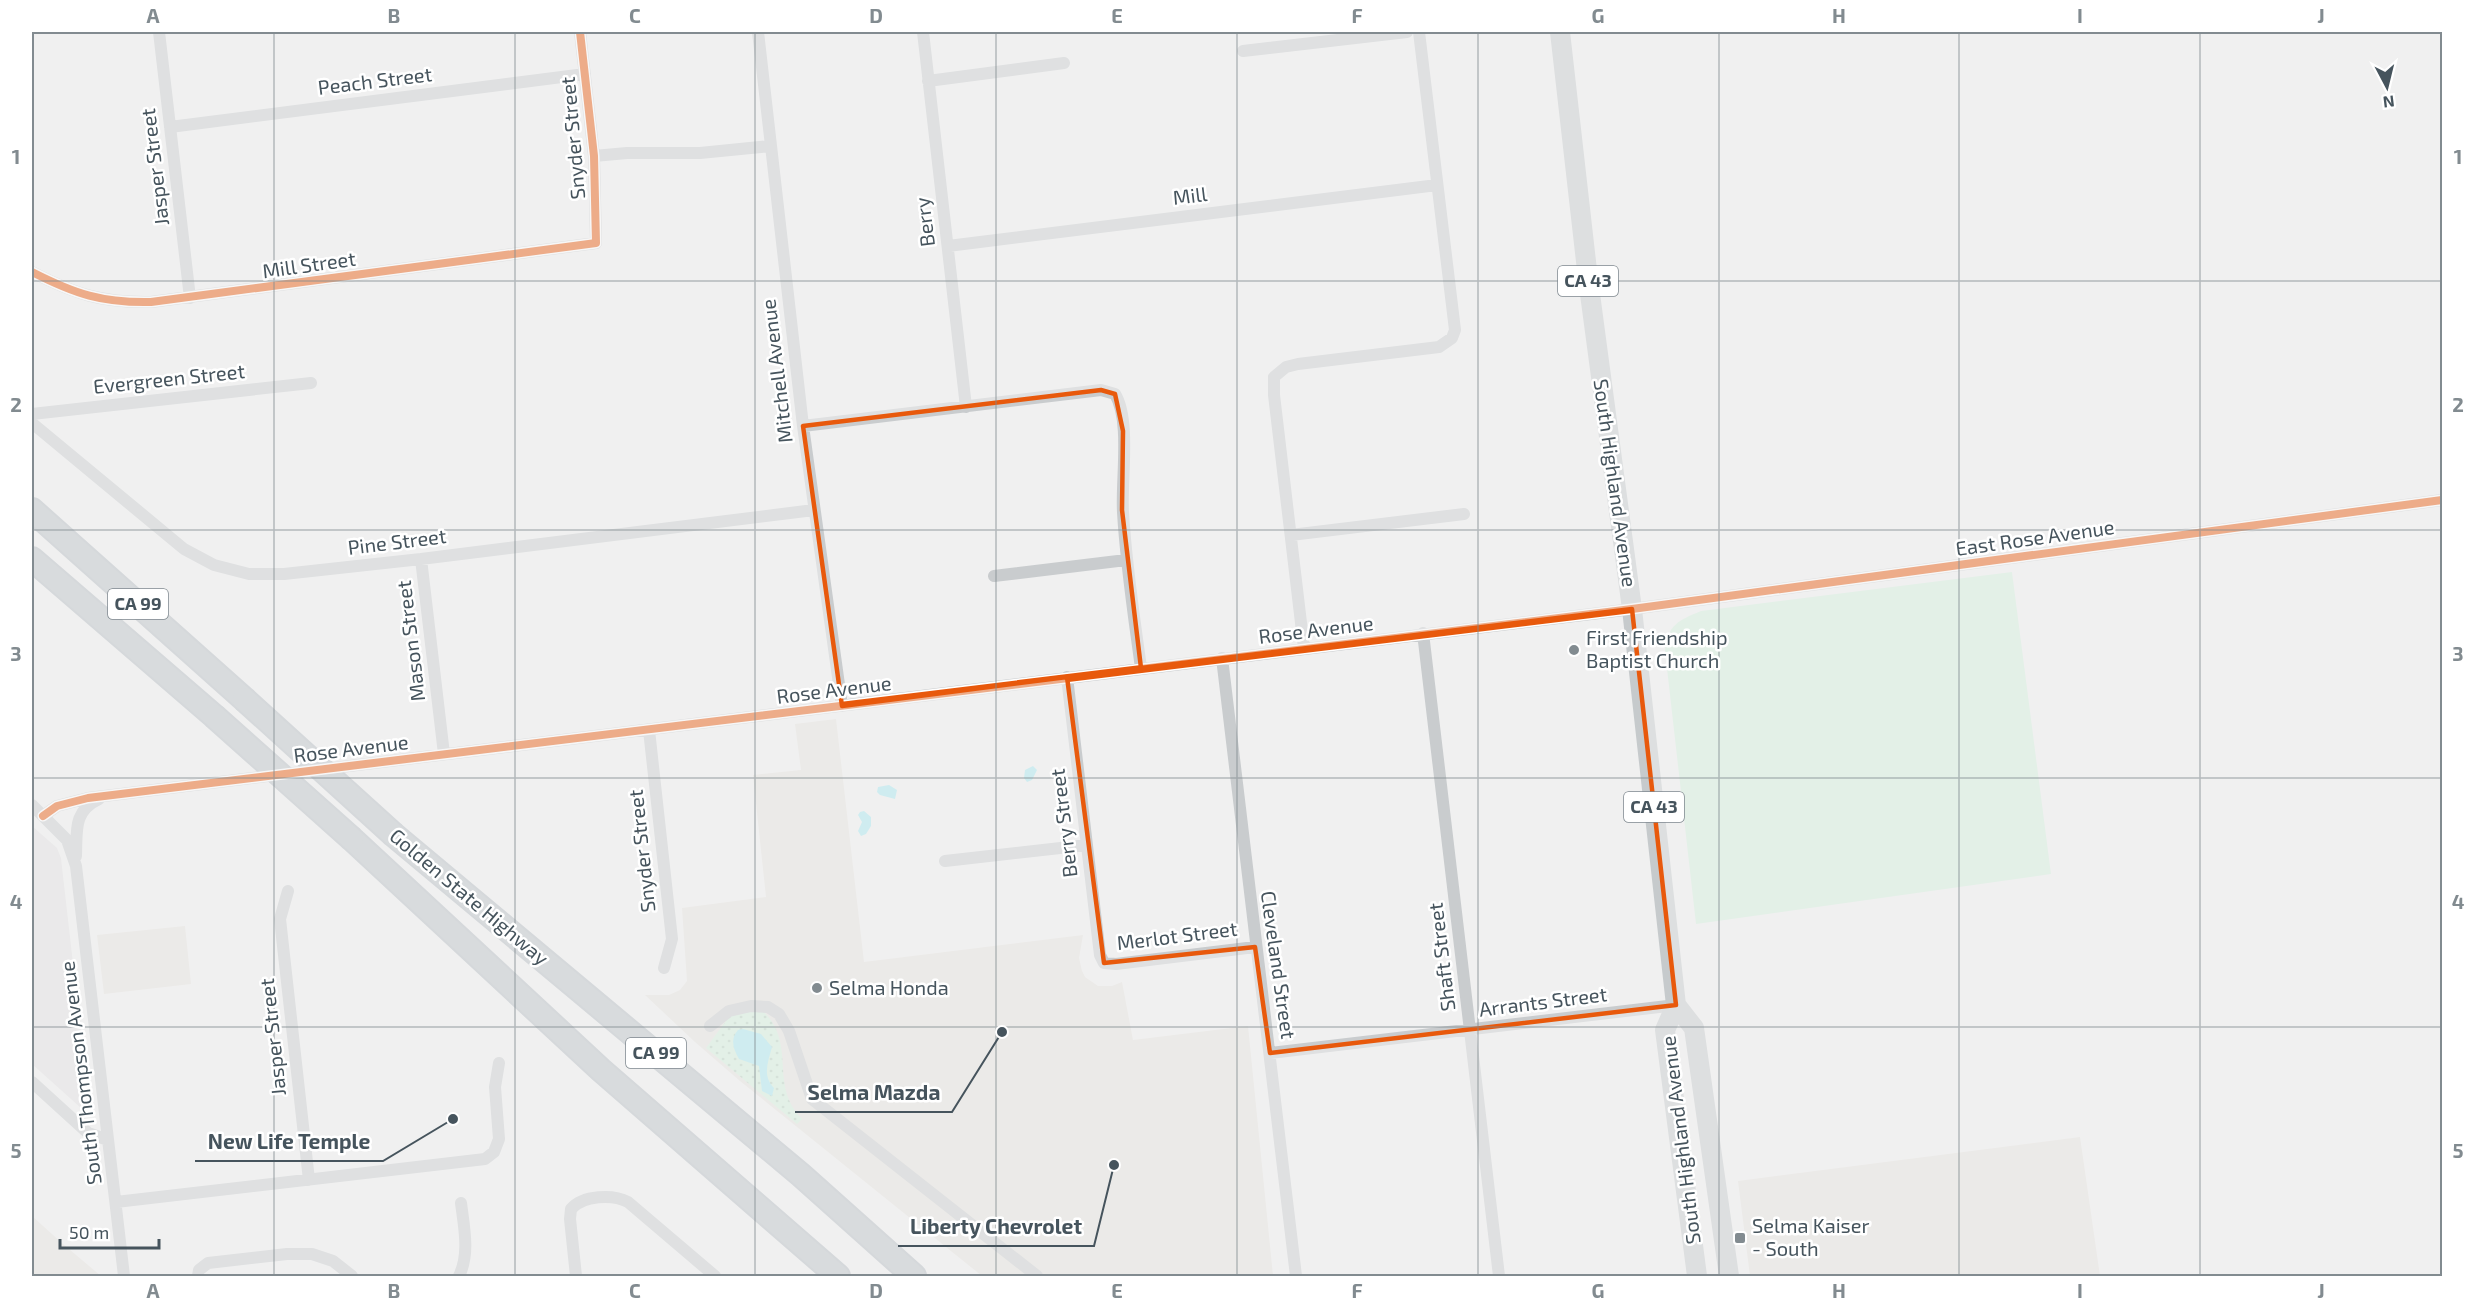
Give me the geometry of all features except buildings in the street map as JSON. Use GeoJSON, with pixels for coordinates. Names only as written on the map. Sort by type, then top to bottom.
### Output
{"type":"FeatureCollection","features":[{"type":"Feature","properties":{"kind":"highway","name":"Golden State Highway"},"geometry":{"type":"LineString","coordinates":[[32,510],[394,835],[801,1175],[914,1276]]}},
{"type":"Feature","properties":{"kind":"highway","name":"Golden State Highway"},"geometry":{"type":"LineString","coordinates":[[32,559],[214,716],[352,839],[601,1070],[838,1276]]}},
{"type":"Feature","properties":{"kind":"highway"},"geometry":{"type":"LineString","coordinates":[[801,1175],[927,1276]]}},
{"type":"Feature","properties":{"kind":"main road","name":"South Highland Avenue"},"geometry":{"type":"LineString","coordinates":[[1560,32],[1588,279],[1632,609],[1676,1005],[1665,1030],[1696,1276]]}},
{"type":"Feature","properties":{"kind":"main road","name":"South Highland Avenue"},"geometry":{"type":"LineString","coordinates":[[1676,1005],[1694,1028],[1729,1276]]}},
{"type":"Feature","properties":{"kind":"street","name":"Jasper Street"},"geometry":{"type":"LineString","coordinates":[[159,32],[190,297]]}},
{"type":"Feature","properties":{"kind":"street","name":"Snyder Street"},"geometry":{"type":"LineString","coordinates":[[580,32],[594,156],[596,243]]}},
{"type":"Feature","properties":{"kind":"street","name":"Mitchell Avenue"},"geometry":{"type":"LineString","coordinates":[[758,32],[803,426],[842,706]]}},
{"type":"Feature","properties":{"kind":"street","name":"Berry"},"geometry":{"type":"LineString","coordinates":[[923,32],[966,407]]}},
{"type":"Feature","properties":{"kind":"street"},"geometry":{"type":"LineString","coordinates":[[1243,51],[1407,32]]}},
{"type":"Feature","properties":{"kind":"street"},"geometry":{"type":"LineString","coordinates":[[1304,648],[1274,395],[1274,377],[1286,367],[1427,350],[1446,344],[1452,338],[1455,330],[1419,32]]}},
{"type":"Feature","properties":{"kind":"street"},"geometry":{"type":"LineString","coordinates":[[928,81],[1064,63]]}},
{"type":"Feature","properties":{"kind":"street","name":"Peach Street"},"geometry":{"type":"LineString","coordinates":[[170,127],[585,74]]}},
{"type":"Feature","properties":{"kind":"street"},"geometry":{"type":"LineString","coordinates":[[594,156],[627,153],[700,153],[770,146]]}},
{"type":"Feature","properties":{"kind":"street","name":"Mill"},"geometry":{"type":"LineString","coordinates":[[948,246],[1437,185]]}},
{"type":"Feature","properties":{"kind":"street","name":"Mill Street"},"geometry":{"type":"LineString","coordinates":[[32,272],[83,295],[103,300],[151,302],[596,243]]}},
{"type":"Feature","properties":{"kind":"street","name":"Evergreen Street"},"geometry":{"type":"LineString","coordinates":[[32,414],[311,383]]}},
{"type":"Feature","properties":{"kind":"street"},"geometry":{"type":"LineString","coordinates":[[803,426],[1101,390],[1115,394],[1118,399],[1123,431],[1122,510],[1126,560],[1141,668]]}},
{"type":"Feature","properties":{"kind":"street","name":"Pine Street"},"geometry":{"type":"LineString","coordinates":[[32,423],[184,549],[214,565],[232,571],[266,575],[421,559],[814,510]]}},
{"type":"Feature","properties":{"kind":"street","name":"East Rose Avenue"},"geometry":{"type":"LineString","coordinates":[[1632,609],[2442,500]]}},
{"type":"Feature","properties":{"kind":"street"},"geometry":{"type":"LineString","coordinates":[[1292,535],[1464,514]]}},
{"type":"Feature","properties":{"kind":"street","name":"Mason Street"},"geometry":{"type":"LineString","coordinates":[[421,559],[444,754]]}},
{"type":"Feature","properties":{"kind":"street"},"geometry":{"type":"LineString","coordinates":[[993,576],[1126,560]]}},
{"type":"Feature","properties":{"kind":"street","name":"Rose Avenue"},"geometry":{"type":"LineString","coordinates":[[43,816],[57,806],[67,803],[113,795],[1632,609]]}},
{"type":"Feature","properties":{"kind":"street","name":"Shaft Street"},"geometry":{"type":"LineString","coordinates":[[1423,633],[1498,1276]]}},
{"type":"Feature","properties":{"kind":"street","name":"Cleveland Street"},"geometry":{"type":"LineString","coordinates":[[1222,658],[1296,1276]]}},
{"type":"Feature","properties":{"kind":"street","name":"Berry Street"},"geometry":{"type":"LineString","coordinates":[[1067,678],[1100,955],[1104,963]]}},
{"type":"Feature","properties":{"kind":"street","name":"Snyder Street"},"geometry":{"type":"LineString","coordinates":[[649,730],[672,939],[664,968]]}},
{"type":"Feature","properties":{"kind":"street","name":"South Thompson Avenue"},"geometry":{"type":"LineString","coordinates":[[113,795],[87,806],[82,812],[78,821],[76,866],[124,1276]]}},
{"type":"Feature","properties":{"kind":"street","name":"South Thompson Avenue"},"geometry":{"type":"LineString","coordinates":[[32,805],[67,840],[76,866]]}},
{"type":"Feature","properties":{"kind":"street"},"geometry":{"type":"LineString","coordinates":[[945,861],[1086,844]]}},
{"type":"Feature","properties":{"kind":"street","name":"Jasper Street"},"geometry":{"type":"LineString","coordinates":[[288,891],[280,919],[309,1180]]}},
{"type":"Feature","properties":{"kind":"street","name":"Merlot Street"},"geometry":{"type":"LineString","coordinates":[[1104,963],[1116,964],[1256,947]]}},
{"type":"Feature","properties":{"kind":"street","name":"Arrants Street"},"geometry":{"type":"LineString","coordinates":[[1270,1053],[1676,1005]]}},
{"type":"Feature","properties":{"kind":"street"},"geometry":{"type":"LineString","coordinates":[[710,1026],[729,1011],[751,1006],[768,1007],[779,1014],[789,1031],[812,1099],[1037,1276]]}},
{"type":"Feature","properties":{"kind":"street"},"geometry":{"type":"LineString","coordinates":[[116,1202],[479,1161],[494,1152],[499,1139],[495,1078],[499,1062]]}},
{"type":"Feature","properties":{"kind":"street"},"geometry":{"type":"LineString","coordinates":[[32,1082],[88,1133],[108,1140]]}},
{"type":"Feature","properties":{"kind":"street"},"geometry":{"type":"LineString","coordinates":[[576,1276],[571,1209],[580,1202],[614,1197],[628,1202],[715,1276]]}},
{"type":"Feature","properties":{"kind":"street"},"geometry":{"type":"LineString","coordinates":[[459,1276],[465,1256],[466,1237],[461,1203]]}},
{"type":"Feature","properties":{"kind":"street"},"geometry":{"type":"LineString","coordinates":[[198,1276],[199,1270],[208,1263],[301,1253],[323,1256],[352,1276]]}},
{"type":"Feature","properties":{"kind":"highlighted area"},"geometry":{"type":"Polygon","coordinates":[[[1101,390],[1115,394],[1123,431],[1122,510],[1141,668],[1632,609],[1676,1005],[1270,1053],[1255,947],[1104,963],[1067,677],[842,706],[803,426],[1101,390]]]}},
{"type":"Feature","properties":{"kind":"shaded area"},"geometry":{"type":"Polygon","coordinates":[[[836,719],[864,962],[1083,935],[1079,958],[1082,971],[1085,977],[1098,986],[1112,986],[1122,982],[1133,1040],[1248,1026],[1273,1276],[982,1276],[740,1081],[645,995],[669,995],[680,990],[687,981],[682,908],[766,897],[753,775],[801,770],[795,724],[836,719]]]}},
{"type":"Feature","properties":{"kind":"shaded area"},"geometry":{"type":"Polygon","coordinates":[[[32,826],[57,848],[61,858],[89,1103],[86,1109],[81,1108],[32,1064],[32,826]]]}},
{"type":"Feature","properties":{"kind":"shaded area"},"geometry":{"type":"Polygon","coordinates":[[[185,926],[191,984],[104,994],[97,935],[185,926]]]}},
{"type":"Feature","properties":{"kind":"shaded area"},"geometry":{"type":"Polygon","coordinates":[[[2080,1137],[2100,1276],[1750,1276],[1738,1181],[2080,1137]]]}},
{"type":"Feature","properties":{"kind":"shaded area"},"geometry":{"type":"Polygon","coordinates":[[[32,1216],[63,1244],[101,1276],[32,1276],[32,1216]]]}},
{"type":"Feature","properties":{"kind":"green space"},"geometry":{"type":"Polygon","coordinates":[[[2012,572],[2051,874],[1696,924],[1665,651],[1671,629],[1686,617],[1701,611],[2012,572]]]}},
{"type":"Feature","properties":{"kind":"green space"},"geometry":{"type":"Polygon","coordinates":[[[762,1010],[773,1023],[779,1036],[786,1092],[792,1106],[802,1119],[797,1124],[706,1048],[731,1014],[762,1010]]]}},
{"type":"Feature","properties":{"kind":"water"},"geometry":{"type":"Polygon","coordinates":[[[1033,766],[1037,770],[1032,780],[1027,782],[1024,778],[1025,770],[1033,766]]]}},
{"type":"Feature","properties":{"kind":"water"},"geometry":{"type":"Polygon","coordinates":[[[889,785],[897,790],[895,799],[877,792],[878,787],[889,785]]]}},
{"type":"Feature","properties":{"kind":"water"},"geometry":{"type":"Polygon","coordinates":[[[864,811],[871,817],[871,826],[866,834],[861,836],[858,831],[862,822],[858,815],[864,811]]]}},
{"type":"Feature","properties":{"kind":"water"},"geometry":{"type":"Polygon","coordinates":[[[743,1029],[761,1034],[772,1047],[767,1074],[774,1088],[772,1096],[762,1091],[759,1066],[739,1059],[735,1052],[734,1037],[738,1030],[743,1029]]]}},
{"type":"Feature","properties":{"kind":"cycle path"},"geometry":{"type":"LineString","coordinates":[[32,272],[89,296],[118,301],[151,302],[596,243],[594,156],[580,32]]}},
{"type":"Feature","properties":{"kind":"cycle path"},"geometry":{"type":"LineString","coordinates":[[43,816],[57,806],[88,798],[1632,609],[2442,500]]}},
{"type":"Feature","properties":{"kind":"place","name":"First Friendship Baptist Church"},"geometry":{"type":"Point","coordinates":[1574,650]}},
{"type":"Feature","properties":{"kind":"place","name":"Selma Honda"},"geometry":{"type":"Point","coordinates":[817,988]}},
{"type":"Feature","properties":{"kind":"place","name":"Selma Mazda"},"geometry":{"type":"Point","coordinates":[1002,1032]}},
{"type":"Feature","properties":{"kind":"place","name":"New Life Temple"},"geometry":{"type":"Point","coordinates":[453,1119]}},
{"type":"Feature","properties":{"kind":"place","name":"Liberty Chevrolet"},"geometry":{"type":"Point","coordinates":[1114,1165]}},
{"type":"Feature","properties":{"kind":"place","name":"Selma Kaiser - South"},"geometry":{"type":"Point","coordinates":[1740,1238]}}]}
